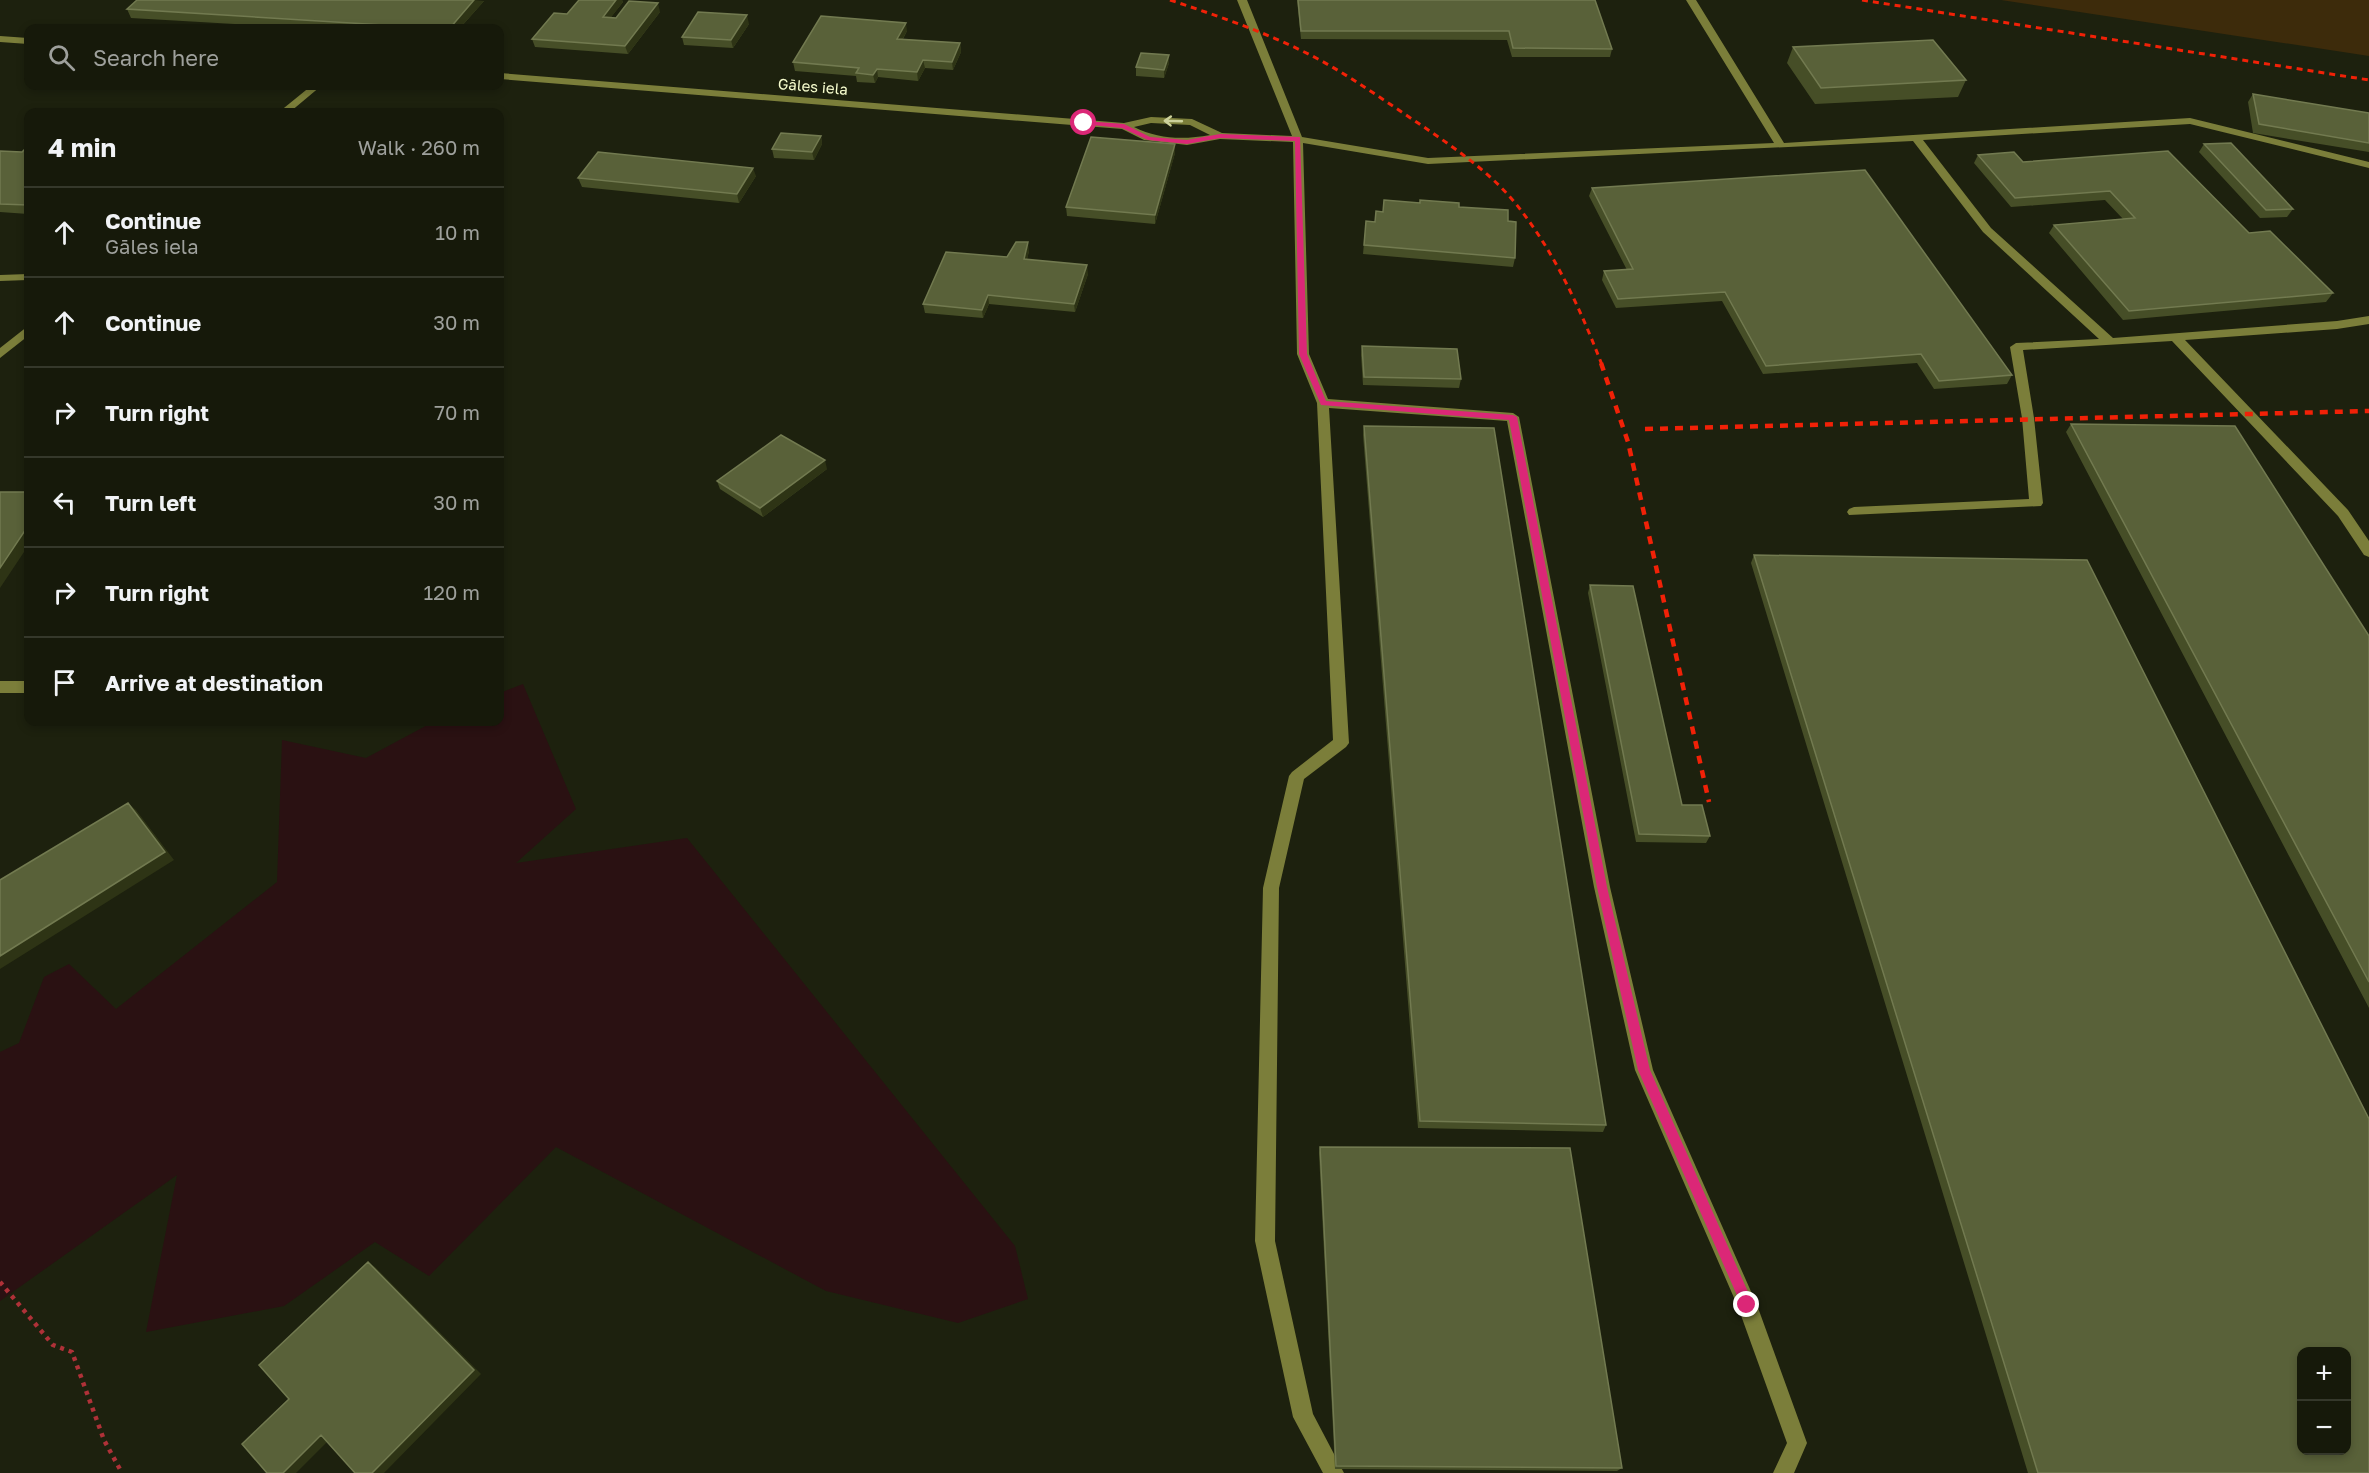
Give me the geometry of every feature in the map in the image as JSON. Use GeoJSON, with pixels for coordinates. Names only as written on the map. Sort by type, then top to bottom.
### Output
{"type":"FeatureCollection","features":[{"type":"Feature","properties":{"kind":"street"},"geometry":{"type":"LineString","coordinates":[[1242,0],[1298,139],[1303,354],[1323,403],[1341,743],[1297,776],[1271,888],[1264,1241],[1303,1418],[1334,1473]]}},
{"type":"Feature","properties":{"kind":"street"},"geometry":{"type":"LineString","coordinates":[[1690,0],[1781,146]]}},
{"type":"Feature","properties":{"kind":"street"},"geometry":{"type":"LineString","coordinates":[[0,39],[24,41]]}},
{"type":"Feature","properties":{"kind":"street","name":"Gāles iela"},"geometry":{"type":"LineString","coordinates":[[504,76],[1124,126]]}},
{"type":"Feature","properties":{"kind":"street"},"geometry":{"type":"LineString","coordinates":[[289,108],[311,90]]}},
{"type":"Feature","properties":{"kind":"street"},"geometry":{"type":"LineString","coordinates":[[1124,126],[1151,120],[1192,122],[1220,136]]}},
{"type":"Feature","properties":{"kind":"street"},"geometry":{"type":"LineString","coordinates":[[1124,126],[1148,138],[1187,142],[1220,136],[1298,139],[1428,161],[1781,146],[2190,121],[2369,165]]}},
{"type":"Feature","properties":{"kind":"street"},"geometry":{"type":"LineString","coordinates":[[1916,138],[1987,230],[2109,342]]}},
{"type":"Feature","properties":{"kind":"street"},"geometry":{"type":"LineString","coordinates":[[0,278],[24,277]]}},
{"type":"Feature","properties":{"kind":"street"},"geometry":{"type":"LineString","coordinates":[[1854,512],[2036,503],[2028,418],[2016,347],[2337,325],[2369,320]]}},
{"type":"Feature","properties":{"kind":"street"},"geometry":{"type":"LineString","coordinates":[[0,354],[24,333]]}},
{"type":"Feature","properties":{"kind":"street"},"geometry":{"type":"LineString","coordinates":[[2175,337],[2343,513],[2369,552]]}},
{"type":"Feature","properties":{"kind":"street"},"geometry":{"type":"LineString","coordinates":[[1323,403],[1513,417],[1602,887],[1644,1070],[1747,1305],[1797,1443],[1783,1473]]}},
{"type":"Feature","properties":{"kind":"street"},"geometry":{"type":"LineString","coordinates":[[0,687],[24,687]]}},
{"type":"Feature","properties":{"kind":"path"},"geometry":{"type":"LineString","coordinates":[[0,1282],[53,1345],[72,1352],[104,1440],[122,1473]]}},
{"type":"Feature","properties":{"kind":"shaded area"},"geometry":{"type":"Polygon","coordinates":[[[2001,0],[2369,0],[2369,56],[2001,0]]]}},
{"type":"Feature","properties":{"kind":"shaded area"},"geometry":{"type":"Polygon","coordinates":[[[523,684],[576,809],[516,863],[687,838],[1015,1246],[1028,1299],[958,1323],[826,1291],[556,1147],[429,1276],[375,1242],[284,1306],[146,1332],[177,1175],[0,1301],[0,1052],[19,1043],[44,977],[69,964],[116,1009],[277,882],[282,740],[366,758],[426,726],[504,726],[504,691],[523,684]]]}},
{"type":"Feature","properties":{"kind":"building"},"geometry":{"type":"Polygon","coordinates":[[[137,0],[474,0],[453,24],[368,24],[127,9],[137,0]]]}},
{"type":"Feature","properties":{"kind":"building"},"geometry":{"type":"Polygon","coordinates":[[[579,0],[616,0],[603,17],[616,18],[629,1],[658,3],[625,46],[532,39],[554,13],[567,14],[579,0]]]}},
{"type":"Feature","properties":{"kind":"building"},"geometry":{"type":"Polygon","coordinates":[[[1298,0],[1595,0],[1612,49],[1513,48],[1509,31],[1301,31],[1298,0]]]}},
{"type":"Feature","properties":{"kind":"building"},"geometry":{"type":"Polygon","coordinates":[[[698,12],[747,15],[731,40],[682,37],[698,12]]]}},
{"type":"Feature","properties":{"kind":"building"},"geometry":{"type":"Polygon","coordinates":[[[821,16],[906,23],[897,39],[960,43],[952,62],[923,60],[917,72],[877,69],[873,75],[856,73],[859,68],[793,62],[821,16]]]}},
{"type":"Feature","properties":{"kind":"building"},"geometry":{"type":"Polygon","coordinates":[[[1933,40],[1966,80],[1821,88],[1793,47],[1933,40]]]}},
{"type":"Feature","properties":{"kind":"building"},"geometry":{"type":"Polygon","coordinates":[[[1141,53],[1169,55],[1164,70],[1136,67],[1141,53]]]}},
{"type":"Feature","properties":{"kind":"building"},"geometry":{"type":"Polygon","coordinates":[[[2253,94],[2369,113],[2369,143],[2259,124],[2253,94]]]}},
{"type":"Feature","properties":{"kind":"building"},"geometry":{"type":"Polygon","coordinates":[[[781,133],[821,136],[812,152],[772,149],[781,133]]]}},
{"type":"Feature","properties":{"kind":"building"},"geometry":{"type":"Polygon","coordinates":[[[1091,137],[1175,144],[1155,215],[1066,207],[1091,137]]]}},
{"type":"Feature","properties":{"kind":"building"},"geometry":{"type":"Polygon","coordinates":[[[2231,143],[2293,209],[2266,210],[2204,144],[2231,143]]]}},
{"type":"Feature","properties":{"kind":"building"},"geometry":{"type":"Polygon","coordinates":[[[24,150],[24,205],[0,204],[0,151],[22,152],[24,150]]]}},
{"type":"Feature","properties":{"kind":"building"},"geometry":{"type":"Polygon","coordinates":[[[2168,151],[2249,233],[2270,231],[2333,293],[2129,311],[2054,225],[2135,218],[2110,191],[2015,198],[1978,155],[2014,152],[2023,162],[2168,151]]]}},
{"type":"Feature","properties":{"kind":"building"},"geometry":{"type":"Polygon","coordinates":[[[598,152],[753,168],[737,194],[578,178],[598,152]]]}},
{"type":"Feature","properties":{"kind":"building"},"geometry":{"type":"Polygon","coordinates":[[[1865,170],[2012,375],[1939,381],[1921,354],[1766,366],[1725,292],[1618,299],[1604,271],[1633,269],[1592,188],[1865,170]]]}},
{"type":"Feature","properties":{"kind":"building"},"geometry":{"type":"Polygon","coordinates":[[[1384,200],[1459,203],[1459,207],[1508,210],[1508,221],[1516,222],[1515,258],[1364,245],[1366,221],[1375,222],[1376,211],[1383,212],[1384,200]]]}},
{"type":"Feature","properties":{"kind":"building"},"geometry":{"type":"Polygon","coordinates":[[[1016,242],[1028,242],[1024,259],[1087,265],[1074,304],[988,295],[982,310],[923,304],[946,252],[1007,257],[1016,242]]]}},
{"type":"Feature","properties":{"kind":"building"},"geometry":{"type":"Polygon","coordinates":[[[1362,346],[1457,349],[1461,379],[1364,377],[1362,346]]]}},
{"type":"Feature","properties":{"kind":"building"},"geometry":{"type":"Polygon","coordinates":[[[2071,424],[2235,426],[2369,636],[2369,982],[2071,424]]]}},
{"type":"Feature","properties":{"kind":"building"},"geometry":{"type":"Polygon","coordinates":[[[1364,426],[1494,428],[1606,1125],[1420,1121],[1364,426]]]}},
{"type":"Feature","properties":{"kind":"building"},"geometry":{"type":"Polygon","coordinates":[[[781,435],[825,460],[760,508],[717,481],[781,435]]]}},
{"type":"Feature","properties":{"kind":"building"},"geometry":{"type":"Polygon","coordinates":[[[0,492],[24,492],[24,532],[0,568],[0,492]]]}},
{"type":"Feature","properties":{"kind":"building"},"geometry":{"type":"Polygon","coordinates":[[[1754,555],[2087,560],[2369,1119],[2369,1473],[2038,1473],[1754,555]]]}},
{"type":"Feature","properties":{"kind":"building"},"geometry":{"type":"Polygon","coordinates":[[[1590,585],[1633,586],[1682,805],[1702,805],[1710,836],[1639,834],[1590,585]]]}},
{"type":"Feature","properties":{"kind":"building"},"geometry":{"type":"Polygon","coordinates":[[[128,803],[165,852],[0,956],[0,880],[128,803]]]}},
{"type":"Feature","properties":{"kind":"building"},"geometry":{"type":"Polygon","coordinates":[[[1320,1147],[1570,1148],[1622,1468],[1336,1466],[1320,1147]]]}},
{"type":"Feature","properties":{"kind":"building"},"geometry":{"type":"Polygon","coordinates":[[[368,1262],[474,1370],[372,1473],[355,1473],[321,1435],[283,1473],[267,1473],[242,1444],[289,1399],[259,1365],[368,1262]]]}},
{"type":"Feature","properties":{"kind":"railway"},"geometry":{"type":"LineString","coordinates":[[1170,0],[1264,34],[1318,59],[1418,123],[1482,170],[1516,204],[1542,241],[1575,301],[1602,365]]}},
{"type":"Feature","properties":{"kind":"railway"},"geometry":{"type":"LineString","coordinates":[[1862,0],[2369,80]]}},
{"type":"Feature","properties":{"kind":"railway"},"geometry":{"type":"LineString","coordinates":[[1601,363],[1628,442],[1709,802]]}},
{"type":"Feature","properties":{"kind":"railway"},"geometry":{"type":"LineString","coordinates":[[1645,429],[2369,411]]}},
{"type":"Feature","properties":{"kind":"route"},"geometry":{"type":"LineString","coordinates":[[1084,123],[1124,126],[1148,138],[1187,142],[1220,136],[1298,139],[1303,354],[1323,403],[1513,417],[1602,887],[1644,1070],[1747,1305]]}}]}
